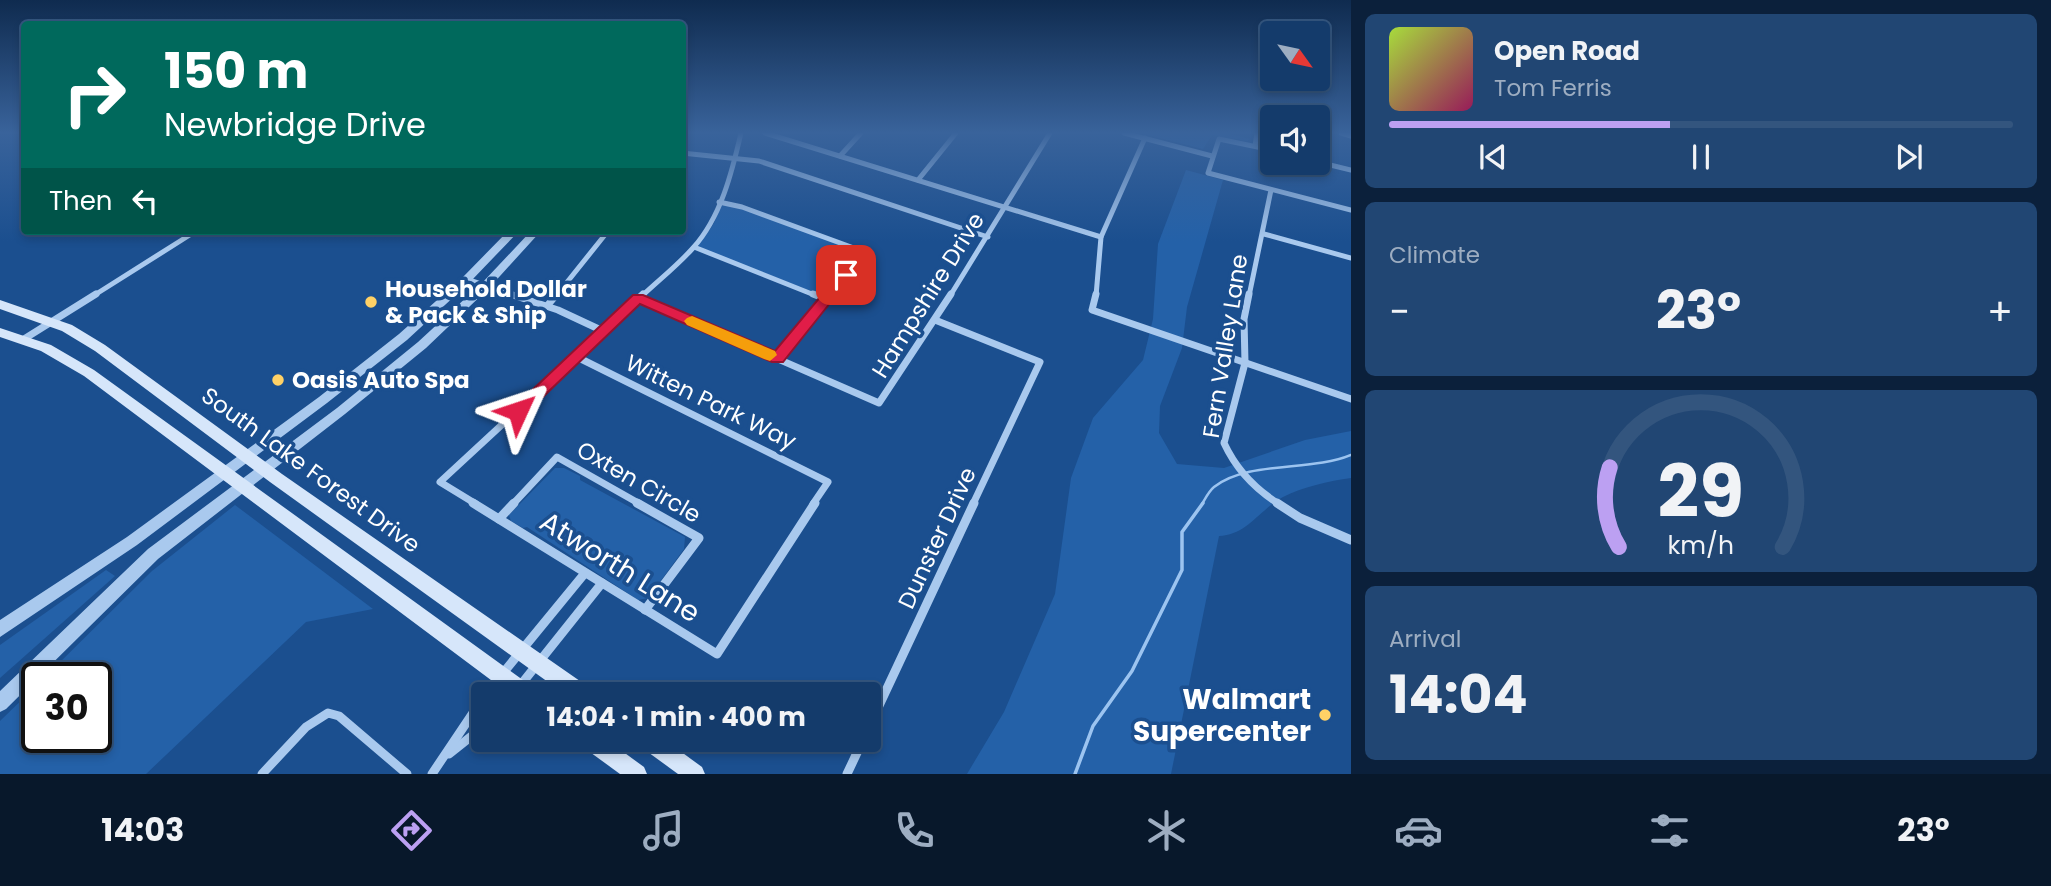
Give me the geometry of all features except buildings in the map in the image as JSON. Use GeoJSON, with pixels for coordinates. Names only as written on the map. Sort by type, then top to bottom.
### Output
{"type":"FeatureCollection","features":[{"type":"Feature","properties":{"kind":"main road","name":"South Lake Forest Drive"},"geometry":{"type":"LineString","coordinates":[[0,304],[51,321],[100,348],[565,682]]}},
{"type":"Feature","properties":{"kind":"main road"},"geometry":{"type":"LineString","coordinates":[[0,332],[23,339],[81,368],[507,682]]}},
{"type":"Feature","properties":{"kind":"main road"},"geometry":{"type":"LineString","coordinates":[[606,752],[636,774]]}},
{"type":"Feature","properties":{"kind":"main road"},"geometry":{"type":"LineString","coordinates":[[665,752],[695,774]]}},
{"type":"Feature","properties":{"kind":"street"},"geometry":{"type":"LineString","coordinates":[[577,357],[694,247],[706,232],[732,169]]}},
{"type":"Feature","properties":{"kind":"street"},"geometry":{"type":"LineString","coordinates":[[783,169],[988,236]]}},
{"type":"Feature","properties":{"kind":"street"},"geometry":{"type":"LineString","coordinates":[[883,169],[1101,237]]}},
{"type":"Feature","properties":{"kind":"street"},"geometry":{"type":"LineString","coordinates":[[918,180],[927,169]]}},
{"type":"Feature","properties":{"kind":"street","name":"Hampshire Drive"},"geometry":{"type":"LineString","coordinates":[[778,359],[878,403],[935,320],[1027,169]]}},
{"type":"Feature","properties":{"kind":"street"},"geometry":{"type":"LineString","coordinates":[[1131,169],[1101,237],[1096,298],[1092,310],[1351,399]]}},
{"type":"Feature","properties":{"kind":"street"},"geometry":{"type":"LineString","coordinates":[[1209,169],[1208,173],[1351,211]]}},
{"type":"Feature","properties":{"kind":"street","name":"Fern Valley Lane"},"geometry":{"type":"LineString","coordinates":[[1272,190],[1244,319],[1245,363],[1224,443],[1234,464],[1265,495],[1300,518],[1351,540]]}},
{"type":"Feature","properties":{"kind":"street"},"geometry":{"type":"LineString","coordinates":[[638,298],[778,359],[827,299],[862,250],[742,207],[719,202]]}},
{"type":"Feature","properties":{"kind":"street"},"geometry":{"type":"LineString","coordinates":[[1264,234],[1351,258]]}},
{"type":"Feature","properties":{"kind":"street"},"geometry":{"type":"LineString","coordinates":[[23,339],[189,235]]}},
{"type":"Feature","properties":{"kind":"street"},"geometry":{"type":"LineString","coordinates":[[0,629],[110,557],[225,472],[244,454],[371,362],[467,279],[510,235]]}},
{"type":"Feature","properties":{"kind":"street"},"geometry":{"type":"LineString","coordinates":[[0,703],[153,554],[244,486],[422,345],[486,285],[532,235]]}},
{"type":"Feature","properties":{"kind":"street"},"geometry":{"type":"LineString","coordinates":[[547,306],[605,235]]}},
{"type":"Feature","properties":{"kind":"street"},"geometry":{"type":"LineString","coordinates":[[694,247],[827,299]]}},
{"type":"Feature","properties":{"kind":"street"},"geometry":{"type":"LineString","coordinates":[[467,279],[547,306],[603,331]]}},
{"type":"Feature","properties":{"kind":"street","name":"Dunster Drive"},"geometry":{"type":"LineString","coordinates":[[881,701],[1040,362],[935,320]]}},
{"type":"Feature","properties":{"kind":"street","name":"Atworth Lane"},"geometry":{"type":"LineString","coordinates":[[577,357],[440,482],[717,654]]}},
{"type":"Feature","properties":{"kind":"street","name":"Witten Park Way"},"geometry":{"type":"LineString","coordinates":[[577,357],[828,482],[717,654]]}},
{"type":"Feature","properties":{"kind":"street","name":"Oxten Circle"},"geometry":{"type":"LineString","coordinates":[[499,519],[557,457],[699,538],[645,610]]}},
{"type":"Feature","properties":{"kind":"street"},"geometry":{"type":"LineString","coordinates":[[496,682],[585,573]]}},
{"type":"Feature","properties":{"kind":"street"},"geometry":{"type":"LineString","coordinates":[[526,682],[601,583]]}},
{"type":"Feature","properties":{"kind":"street"},"geometry":{"type":"LineString","coordinates":[[262,774],[306,727],[328,713],[339,716],[407,774]]}},
{"type":"Feature","properties":{"kind":"street"},"geometry":{"type":"LineString","coordinates":[[432,774],[446,757],[471,713]]}},
{"type":"Feature","properties":{"kind":"street"},"geometry":{"type":"LineString","coordinates":[[446,757],[471,737]]}},
{"type":"Feature","properties":{"kind":"street"},"geometry":{"type":"LineString","coordinates":[[847,774],[857,752]]}},
{"type":"Feature","properties":{"kind":"shaded area"},"geometry":{"type":"Polygon","coordinates":[[[1186,170],[1223,180],[1187,307],[1182,348],[1160,406],[1159,433],[1177,464],[1224,468],[1305,440],[1351,431],[1351,478],[1290,493],[1245,527],[1229,535],[1219,536],[1171,774],[967,774],[1004,712],[1055,594],[1071,478],[1093,418],[1143,360],[1153,319],[1158,244],[1186,170]]]}},
{"type":"Feature","properties":{"kind":"shaded area"},"geometry":{"type":"Polygon","coordinates":[[[719,206],[735,206],[856,250],[858,254],[831,282],[833,285],[828,290],[823,293],[811,291],[700,248],[698,244],[715,222],[719,206]]]}},
{"type":"Feature","properties":{"kind":"shaded area"},"geometry":{"type":"Polygon","coordinates":[[[555,468],[564,468],[580,476],[580,480],[685,537],[684,549],[648,598],[638,600],[527,527],[523,528],[511,521],[509,515],[555,468]]]}},
{"type":"Feature","properties":{"kind":"shaded area"},"geometry":{"type":"Polygon","coordinates":[[[235,505],[373,609],[306,622],[146,774],[0,774],[0,721],[21,701],[21,753],[112,753],[112,662],[60,662],[152,571],[235,505]]]}},
{"type":"Feature","properties":{"kind":"shaded area"},"geometry":{"type":"Polygon","coordinates":[[[106,570],[115,576],[0,678],[0,645],[106,570]]]}},
{"type":"Feature","properties":{"kind":"waterway"},"geometry":{"type":"LineString","coordinates":[[1202,504],[1214,487],[1245,473],[1318,463],[1351,455]]}},
{"type":"Feature","properties":{"kind":"waterway"},"geometry":{"type":"LineString","coordinates":[[1075,774],[1093,726],[1132,671],[1182,570],[1182,532],[1203,503]]}},
{"type":"Feature","properties":{"kind":"slow traffic"},"geometry":{"type":"LineString","coordinates":[[692,321],[770,355]]}},
{"type":"Feature","properties":{"kind":"place","name":"Household Dollar & Pack & Ship"},"geometry":{"type":"Point","coordinates":[371,302]}},
{"type":"Feature","properties":{"kind":"place","name":"Oasis Auto Spa"},"geometry":{"type":"Point","coordinates":[278,380]}},
{"type":"Feature","properties":{"kind":"place","name":"Walmart Supercenter"},"geometry":{"type":"Point","coordinates":[1325,715]}},
{"type":"Feature","properties":{"kind":"route"},"geometry":{"type":"LineString","coordinates":[[518,411],[638,298],[778,359],[846,275]]}}]}
